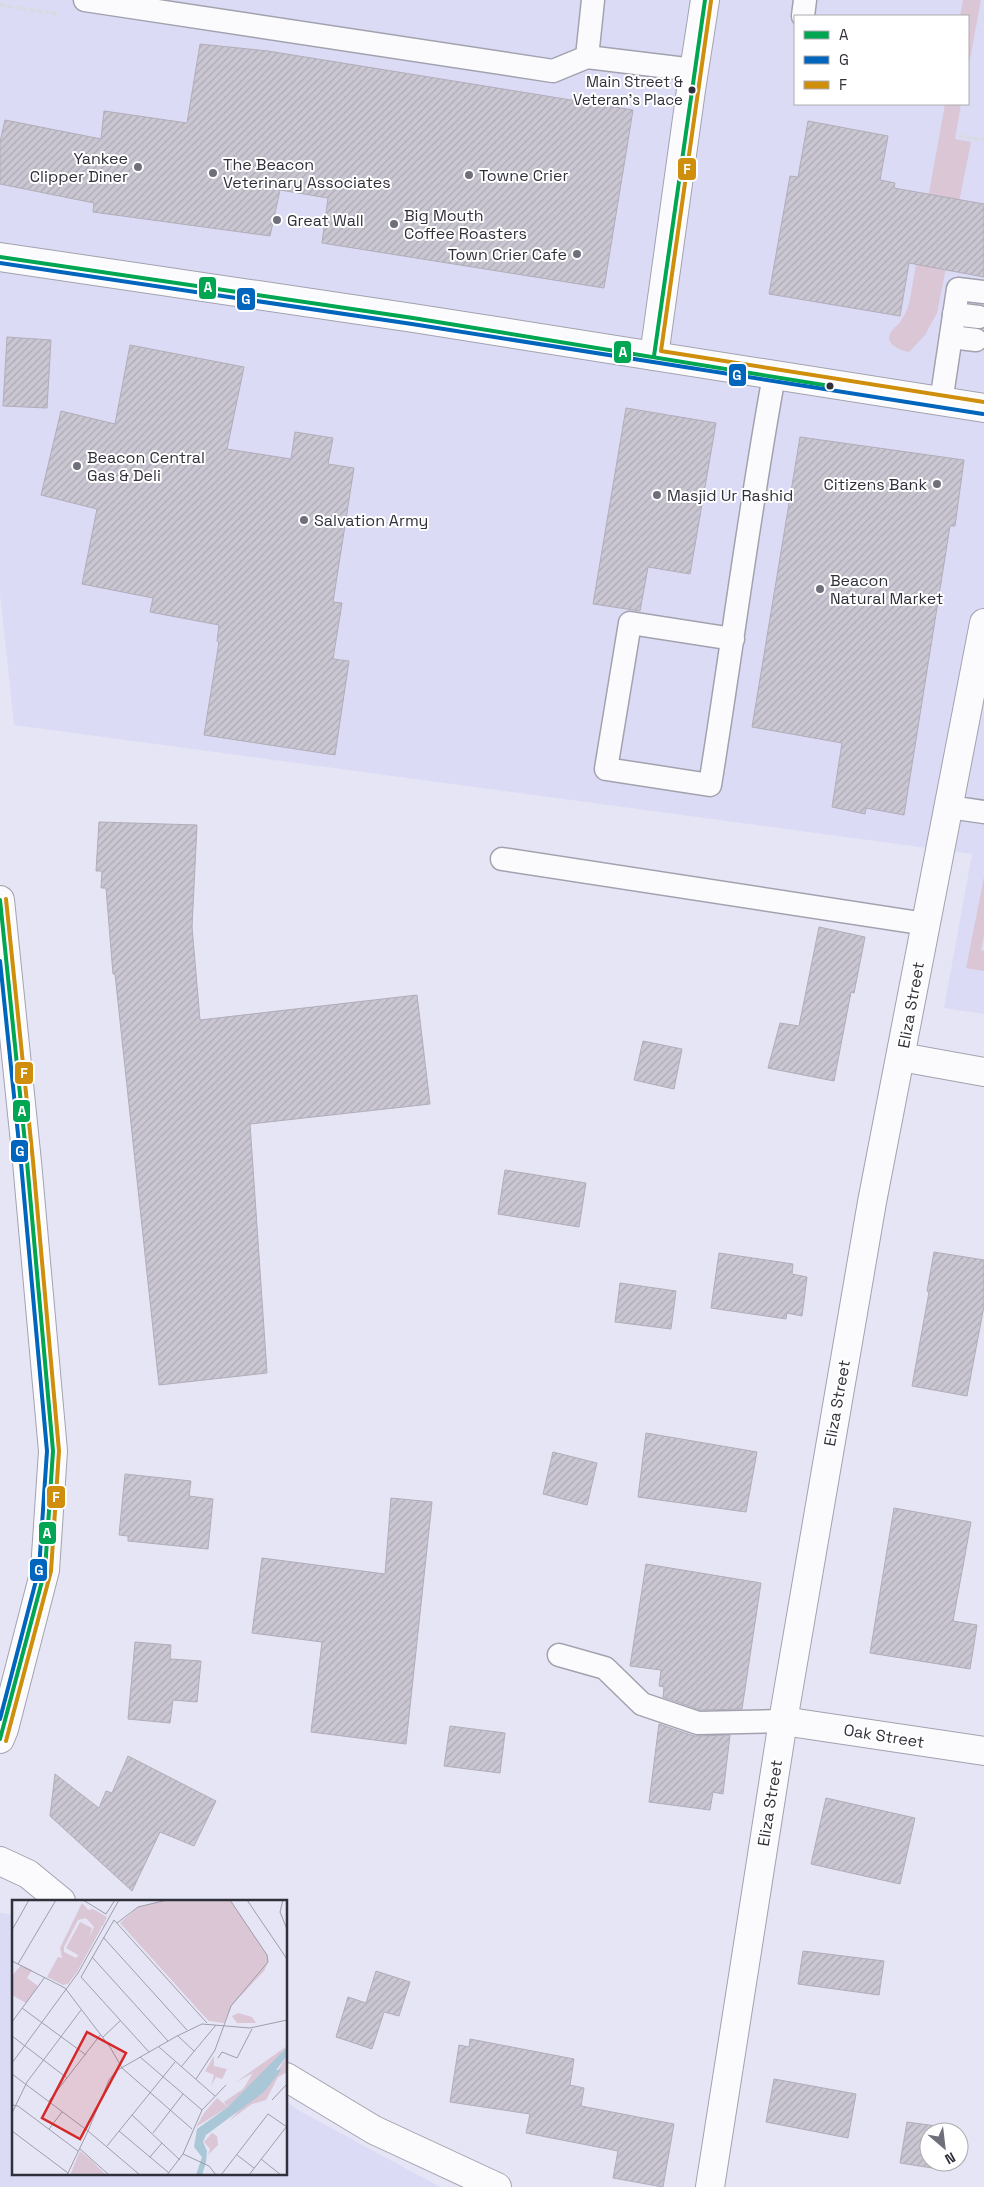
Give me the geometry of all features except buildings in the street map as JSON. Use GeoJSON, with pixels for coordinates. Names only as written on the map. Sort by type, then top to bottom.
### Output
{"type":"FeatureCollection","features":[{"type":"Feature","properties":{"kind":"street"},"geometry":{"type":"LineString","coordinates":[[654,356],[705,0]]}},
{"type":"Feature","properties":{"kind":"street"},"geometry":{"type":"LineString","coordinates":[[0,257],[984,408]]}},
{"type":"Feature","properties":{"kind":"street","name":"Eliza Street"},"geometry":{"type":"LineString","coordinates":[[710,2187],[783,1721],[872,1202],[984,623]]}},
{"type":"Feature","properties":{"kind":"street"},"geometry":{"type":"LineString","coordinates":[[0,900],[27,1162],[53,1451],[45,1570],[0,1739]]}},
{"type":"Feature","properties":{"kind":"street"},"geometry":{"type":"LineString","coordinates":[[901,1057],[984,1072]]}},
{"type":"Feature","properties":{"kind":"street","name":"Oak Street"},"geometry":{"type":"LineString","coordinates":[[783,1721],[984,1752]]}},
{"type":"Feature","properties":{"kind":"street"},"geometry":{"type":"LineString","coordinates":[[0,1861],[28,1874],[60,1900]]}},
{"type":"Feature","properties":{"kind":"street"},"geometry":{"type":"LineString","coordinates":[[288,2078],[374,2130],[496,2187]]}},
{"type":"Feature","properties":{"kind":"lane"},"geometry":{"type":"LineString","coordinates":[[85,0],[553,72],[587,56],[694,70]]}},
{"type":"Feature","properties":{"kind":"lane"},"geometry":{"type":"LineString","coordinates":[[587,56],[594,0]]}},
{"type":"Feature","properties":{"kind":"lane"},"geometry":{"type":"LineString","coordinates":[[803,15],[806,0]]}},
{"type":"Feature","properties":{"kind":"lane"},"geometry":{"type":"LineString","coordinates":[[941,402],[958,289],[984,292]]}},
{"type":"Feature","properties":{"kind":"lane"},"geometry":{"type":"LineString","coordinates":[[954,314],[979,317]]}},
{"type":"Feature","properties":{"kind":"lane"},"geometry":{"type":"LineString","coordinates":[[951,337],[976,340]]}},
{"type":"Feature","properties":{"kind":"lane"},"geometry":{"type":"LineString","coordinates":[[733,639],[630,623],[606,769],[710,785],[733,639],[774,376]]}},
{"type":"Feature","properties":{"kind":"lane"},"geometry":{"type":"LineString","coordinates":[[949,807],[984,812]]}},
{"type":"Feature","properties":{"kind":"lane"},"geometry":{"type":"LineString","coordinates":[[502,859],[926,924]]}},
{"type":"Feature","properties":{"kind":"lane"},"geometry":{"type":"LineString","coordinates":[[559,1655],[605,1668],[642,1704],[698,1723],[783,1721]]}},
{"type":"Feature","properties":{"kind":"path"},"geometry":{"type":"LineString","coordinates":[[960,136],[984,140]]}},
{"type":"Feature","properties":{"kind":"shaded area"},"geometry":{"type":"Polygon","coordinates":[[[0,0],[984,0],[984,1014],[944,1008],[972,854],[14,725],[0,593],[0,0]]]}},
{"type":"Feature","properties":{"kind":"shaded area"},"geometry":{"type":"Polygon","coordinates":[[[963,0],[981,0],[969,65],[969,15],[960,15],[963,0]]]}},
{"type":"Feature","properties":{"kind":"shaded area"},"geometry":{"type":"Polygon","coordinates":[[[945,105],[961,105],[955,139],[971,142],[937,313],[925,335],[909,352],[894,346],[889,336],[901,321],[909,304],[945,105]]]}},
{"type":"Feature","properties":{"kind":"shaded area"},"geometry":{"type":"Polygon","coordinates":[[[984,877],[984,935],[981,950],[984,951],[984,971],[966,968],[984,877]]]}},
{"type":"Feature","properties":{"kind":"shaded area"},"geometry":{"type":"Polygon","coordinates":[[[0,1913],[12,1915],[12,2174],[288,2174],[288,2102],[298,2110],[440,2187],[0,2187],[0,1913]]]}},
{"type":"Feature","properties":{"kind":"transit line","name":"A"},"geometry":{"type":"LineString","coordinates":[[654,356],[705,0]]}},
{"type":"Feature","properties":{"kind":"transit line","name":"F"},"geometry":{"type":"LineString","coordinates":[[711,1],[661,351],[984,402]]}},
{"type":"Feature","properties":{"kind":"transit line","name":"A"},"geometry":{"type":"LineString","coordinates":[[0,257],[413,318],[830,386]]}},
{"type":"Feature","properties":{"kind":"transit line","name":"G"},"geometry":{"type":"LineString","coordinates":[[0,263],[412,324],[983,414]]}},
{"type":"Feature","properties":{"kind":"transit line","name":"F"},"geometry":{"type":"LineString","coordinates":[[6,899],[33,1161],[59,1451],[51,1571],[6,1741]]}},
{"type":"Feature","properties":{"kind":"transit line","name":"A"},"geometry":{"type":"LineString","coordinates":[[0,900],[27,1162],[53,1451],[45,1570],[0,1739]]}},
{"type":"Feature","properties":{"kind":"transit line","name":"G"},"geometry":{"type":"LineString","coordinates":[[0,961],[21,1163],[47,1451],[39,1569],[0,1719]]}},
{"type":"Feature","properties":{"kind":"place","name":"Main Street & Veteran's Place"},"geometry":{"type":"Point","coordinates":[692,90]}},
{"type":"Feature","properties":{"kind":"place","name":"Yankee Clipper Diner"},"geometry":{"type":"Point","coordinates":[138,167]}},
{"type":"Feature","properties":{"kind":"place","name":"The Beacon Veterinary Associates"},"geometry":{"type":"Point","coordinates":[213,173]}},
{"type":"Feature","properties":{"kind":"place","name":"Towne Crier"},"geometry":{"type":"Point","coordinates":[469,175]}},
{"type":"Feature","properties":{"kind":"place","name":"Great Wall"},"geometry":{"type":"Point","coordinates":[277,220]}},
{"type":"Feature","properties":{"kind":"place","name":"Big Mouth Coffee Roasters"},"geometry":{"type":"Point","coordinates":[394,224]}},
{"type":"Feature","properties":{"kind":"place","name":"Town Crier Cafe"},"geometry":{"type":"Point","coordinates":[577,254]}},
{"type":"Feature","properties":{"kind":"place","name":"Beacon Central Gas & Deli"},"geometry":{"type":"Point","coordinates":[77,466]}},
{"type":"Feature","properties":{"kind":"place","name":"Citizens Bank"},"geometry":{"type":"Point","coordinates":[937,484]}},
{"type":"Feature","properties":{"kind":"place","name":"Masjid Ur Rashid"},"geometry":{"type":"Point","coordinates":[657,495]}},
{"type":"Feature","properties":{"kind":"place","name":"Salvation Army"},"geometry":{"type":"Point","coordinates":[304,520]}},
{"type":"Feature","properties":{"kind":"place","name":"Beacon Natural Market"},"geometry":{"type":"Point","coordinates":[820,589]}}]}
